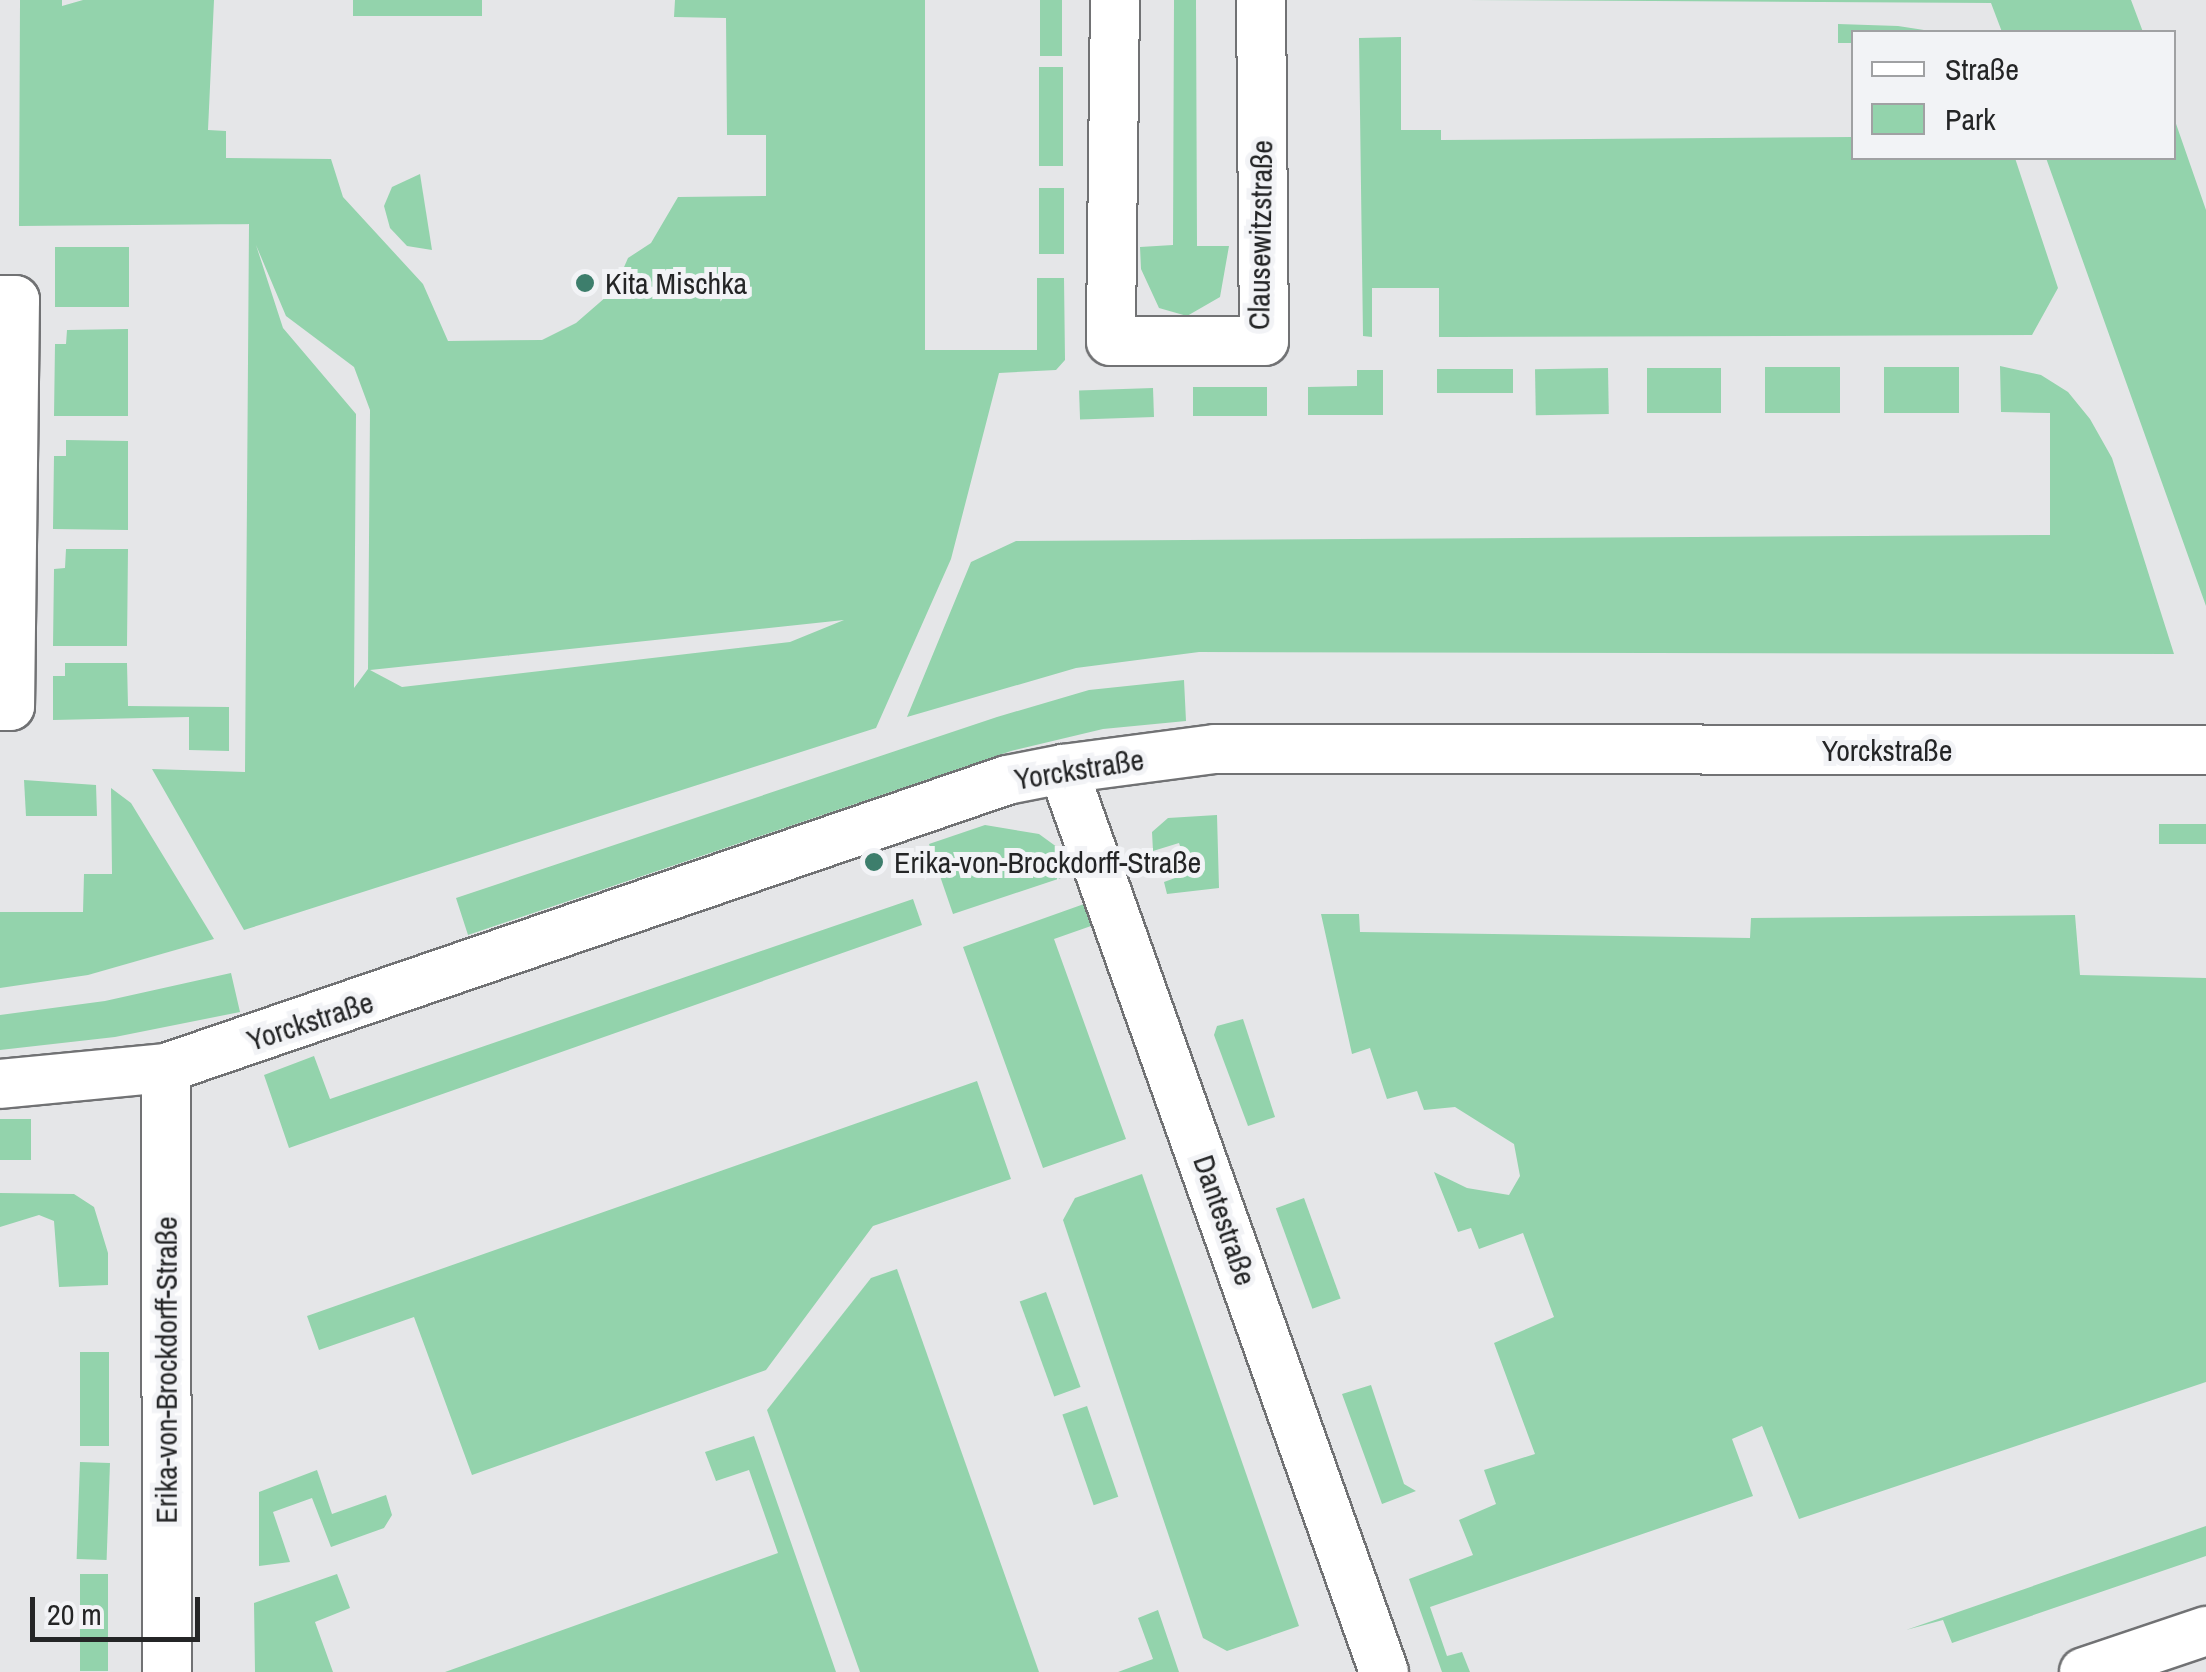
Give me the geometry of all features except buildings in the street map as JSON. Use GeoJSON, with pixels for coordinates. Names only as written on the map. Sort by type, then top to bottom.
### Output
{"type":"FeatureCollection","features":[{"type":"Feature","properties":{"kind":"street","name":"Clausewitzstraße"},"geometry":{"type":"LineString","coordinates":[[1115,0],[1111,341],[1264,341],[1261,0]]}},
{"type":"Feature","properties":{"kind":"street"},"geometry":{"type":"LineString","coordinates":[[0,300],[15,300],[10,706],[0,706]]}},
{"type":"Feature","properties":{"kind":"street","name":"Yorckstraße"},"geometry":{"type":"LineString","coordinates":[[0,1084],[166,1068],[1007,780],[1063,769],[1214,749],[2206,750]]}},
{"type":"Feature","properties":{"kind":"street","name":"Dantestraße"},"geometry":{"type":"LineString","coordinates":[[1063,769],[1384,1672]]}},
{"type":"Feature","properties":{"kind":"street","name":"Erika-von-Brockdorff-Straße"},"geometry":{"type":"LineString","coordinates":[[166,1068],[167,1672]]}},
{"type":"Feature","properties":{"kind":"street"},"geometry":{"type":"LineString","coordinates":[[2084,1672],[2184,1649]]}},
{"type":"Feature","properties":{"kind":"green space"},"geometry":{"type":"Polygon","coordinates":[[[20,0],[62,0],[62,6],[83,0],[214,0],[208,130],[226,131],[226,158],[331,159],[343,197],[423,284],[448,341],[542,340],[576,323],[614,290],[628,258],[651,243],[678,197],[766,196],[766,135],[727,135],[726,18],[674,17],[675,0],[925,0],[925,350],[1037,350],[1037,278],[1064,278],[1065,360],[1056,370],[999,373],[951,559],[876,728],[244,930],[152,769],[245,772],[249,224],[19,226],[20,0]],[[256,245],[283,328],[356,414],[354,688],[368,669],[370,410],[354,367],[286,316],[256,245]],[[844,620],[370,670],[402,687],[790,642],[844,620]]]}},
{"type":"Feature","properties":{"kind":"green space"},"geometry":{"type":"Polygon","coordinates":[[[353,0],[482,0],[482,16],[353,16],[353,0]]]}},
{"type":"Feature","properties":{"kind":"green space"},"geometry":{"type":"Polygon","coordinates":[[[1040,0],[1062,0],[1062,56],[1040,56],[1040,0]]]}},
{"type":"Feature","properties":{"kind":"green space"},"geometry":{"type":"Polygon","coordinates":[[[1174,0],[1196,0],[1197,246],[1229,246],[1220,297],[1187,316],[1159,308],[1141,269],[1140,247],[1173,245],[1174,0]]]}},
{"type":"Feature","properties":{"kind":"green space"},"geometry":{"type":"Polygon","coordinates":[[[1465,0],[2131,0],[2142,30],[2001,30],[1991,3],[1465,0]]]}},
{"type":"Feature","properties":{"kind":"green space"},"geometry":{"type":"Polygon","coordinates":[[[1838,24],[1924,30],[1851,30],[1851,43],[1838,43],[1838,24]]]}},
{"type":"Feature","properties":{"kind":"green space"},"geometry":{"type":"Polygon","coordinates":[[[1401,37],[1401,130],[1441,130],[1441,140],[1851,137],[1851,160],[2016,160],[2058,288],[2032,335],[1439,337],[1439,288],[1372,288],[1372,337],[1363,336],[1359,38],[1401,37]]]}},
{"type":"Feature","properties":{"kind":"green space"},"geometry":{"type":"Polygon","coordinates":[[[1039,67],[1063,67],[1063,166],[1039,166],[1039,67]]]}},
{"type":"Feature","properties":{"kind":"green space"},"geometry":{"type":"Polygon","coordinates":[[[2176,124],[2206,210],[2206,606],[2047,160],[2176,160],[2176,124]]]}},
{"type":"Feature","properties":{"kind":"green space"},"geometry":{"type":"Polygon","coordinates":[[[420,174],[432,250],[407,246],[390,228],[384,206],[392,187],[420,174]]]}},
{"type":"Feature","properties":{"kind":"green space"},"geometry":{"type":"Polygon","coordinates":[[[1039,188],[1064,188],[1064,254],[1039,254],[1039,188]]]}},
{"type":"Feature","properties":{"kind":"green space"},"geometry":{"type":"Polygon","coordinates":[[[55,247],[129,247],[129,307],[55,307],[55,247]]]}},
{"type":"Feature","properties":{"kind":"green space"},"geometry":{"type":"Polygon","coordinates":[[[128,329],[128,416],[54,416],[55,344],[66,344],[67,330],[128,329]]]}},
{"type":"Feature","properties":{"kind":"green space"},"geometry":{"type":"Polygon","coordinates":[[[2000,366],[2041,375],[2068,392],[2090,419],[2112,458],[2174,654],[1199,652],[1076,668],[907,717],[971,562],[1016,541],[2050,535],[2050,413],[2001,412],[2000,366]]]}},
{"type":"Feature","properties":{"kind":"green space"},"geometry":{"type":"Polygon","coordinates":[[[1765,367],[1840,367],[1840,413],[1765,413],[1765,367]]]}},
{"type":"Feature","properties":{"kind":"green space"},"geometry":{"type":"Polygon","coordinates":[[[1884,367],[1959,367],[1959,413],[1884,413],[1884,367]]]}},
{"type":"Feature","properties":{"kind":"green space"},"geometry":{"type":"Polygon","coordinates":[[[1608,368],[1609,414],[1536,415],[1535,369],[1608,368]]]}},
{"type":"Feature","properties":{"kind":"green space"},"geometry":{"type":"Polygon","coordinates":[[[1647,368],[1721,368],[1721,413],[1647,413],[1647,368]]]}},
{"type":"Feature","properties":{"kind":"green space"},"geometry":{"type":"Polygon","coordinates":[[[1437,369],[1513,369],[1513,393],[1437,393],[1437,369]]]}},
{"type":"Feature","properties":{"kind":"green space"},"geometry":{"type":"Polygon","coordinates":[[[1357,370],[1383,370],[1383,415],[1308,415],[1308,387],[1357,386],[1357,370]]]}},
{"type":"Feature","properties":{"kind":"green space"},"geometry":{"type":"Polygon","coordinates":[[[1193,387],[1267,387],[1267,416],[1193,416],[1193,387]]]}},
{"type":"Feature","properties":{"kind":"green space"},"geometry":{"type":"Polygon","coordinates":[[[1153,388],[1154,417],[1080,420],[1079,391],[1153,388]]]}},
{"type":"Feature","properties":{"kind":"green space"},"geometry":{"type":"Polygon","coordinates":[[[66,440],[128,441],[128,530],[53,529],[54,456],[66,456],[66,440]]]}},
{"type":"Feature","properties":{"kind":"green space"},"geometry":{"type":"Polygon","coordinates":[[[66,549],[128,549],[127,646],[53,646],[54,569],[65,568],[66,549]]]}},
{"type":"Feature","properties":{"kind":"green space"},"geometry":{"type":"Polygon","coordinates":[[[65,663],[127,663],[128,706],[229,707],[229,751],[189,750],[189,717],[53,720],[53,676],[65,676],[65,663]]]}},
{"type":"Feature","properties":{"kind":"green space"},"geometry":{"type":"Polygon","coordinates":[[[1184,680],[1186,721],[1103,729],[1011,751],[468,935],[456,898],[997,717],[1089,690],[1184,680]]]}},
{"type":"Feature","properties":{"kind":"green space"},"geometry":{"type":"Polygon","coordinates":[[[24,780],[96,785],[97,816],[26,816],[24,780]]]}},
{"type":"Feature","properties":{"kind":"green space"},"geometry":{"type":"Polygon","coordinates":[[[111,788],[131,803],[214,939],[88,975],[0,988],[0,912],[83,912],[84,874],[112,874],[111,788]]]}},
{"type":"Feature","properties":{"kind":"green space"},"geometry":{"type":"Polygon","coordinates":[[[1217,815],[1219,888],[1167,894],[1164,882],[1189,873],[1179,843],[1153,851],[1152,832],[1168,818],[1217,815]]]}},
{"type":"Feature","properties":{"kind":"green space"},"geometry":{"type":"Polygon","coordinates":[[[2159,824],[2206,824],[2206,844],[2159,844],[2159,824]]]}},
{"type":"Feature","properties":{"kind":"green space"},"geometry":{"type":"Polygon","coordinates":[[[985,825],[1039,834],[1061,850],[1073,874],[953,914],[929,844],[985,825]]]}},
{"type":"Feature","properties":{"kind":"green space"},"geometry":{"type":"Polygon","coordinates":[[[913,899],[922,925],[289,1148],[264,1075],[314,1056],[330,1099],[913,899]]]}},
{"type":"Feature","properties":{"kind":"green space"},"geometry":{"type":"Polygon","coordinates":[[[1084,904],[1091,926],[1054,939],[1126,1139],[1043,1168],[963,947],[1084,904]]]}},
{"type":"Feature","properties":{"kind":"green space"},"geometry":{"type":"Polygon","coordinates":[[[1321,914],[1359,914],[1360,932],[1750,938],[1751,918],[2075,915],[2080,975],[2206,978],[2206,1382],[1799,1519],[1762,1426],[1732,1439],[1753,1496],[1430,1607],[1447,1656],[1462,1652],[1470,1672],[1442,1672],[1409,1579],[1473,1555],[1459,1520],[1496,1504],[1484,1470],[1535,1454],[1494,1343],[1554,1317],[1523,1233],[1479,1249],[1471,1228],[1458,1232],[1434,1172],[1467,1188],[1509,1195],[1520,1176],[1514,1144],[1455,1107],[1424,1110],[1417,1091],[1387,1099],[1370,1048],[1352,1054],[1321,914]]]}},
{"type":"Feature","properties":{"kind":"green space"},"geometry":{"type":"Polygon","coordinates":[[[231,973],[240,1012],[115,1037],[0,1050],[0,1015],[105,1001],[231,973]]]}},
{"type":"Feature","properties":{"kind":"green space"},"geometry":{"type":"Polygon","coordinates":[[[1243,1019],[1275,1117],[1248,1126],[1214,1035],[1217,1026],[1243,1019]]]}},
{"type":"Feature","properties":{"kind":"green space"},"geometry":{"type":"Polygon","coordinates":[[[977,1081],[1011,1179],[873,1226],[766,1370],[472,1475],[414,1317],[319,1350],[307,1316],[977,1081]]]}},
{"type":"Feature","properties":{"kind":"green space"},"geometry":{"type":"Polygon","coordinates":[[[0,1119],[31,1119],[31,1160],[0,1160],[0,1119]]]}},
{"type":"Feature","properties":{"kind":"green space"},"geometry":{"type":"Polygon","coordinates":[[[1142,1174],[1299,1626],[1227,1651],[1203,1638],[1063,1220],[1075,1198],[1142,1174]]]}},
{"type":"Feature","properties":{"kind":"green space"},"geometry":{"type":"Polygon","coordinates":[[[0,1193],[74,1194],[94,1207],[108,1253],[108,1285],[59,1287],[54,1221],[39,1215],[0,1227],[0,1193]]]}},
{"type":"Feature","properties":{"kind":"green space"},"geometry":{"type":"Polygon","coordinates":[[[1304,1198],[1341,1299],[1312,1309],[1276,1208],[1304,1198]]]}},
{"type":"Feature","properties":{"kind":"green space"},"geometry":{"type":"Polygon","coordinates":[[[897,1269],[1039,1672],[860,1672],[767,1410],[871,1278],[897,1269]]]}},
{"type":"Feature","properties":{"kind":"green space"},"geometry":{"type":"Polygon","coordinates":[[[1046,1292],[1081,1387],[1054,1396],[1020,1302],[1046,1292]]]}},
{"type":"Feature","properties":{"kind":"green space"},"geometry":{"type":"Polygon","coordinates":[[[80,1352],[109,1352],[109,1446],[80,1446],[80,1352]]]}},
{"type":"Feature","properties":{"kind":"green space"},"geometry":{"type":"Polygon","coordinates":[[[1371,1385],[1404,1484],[1416,1491],[1382,1504],[1342,1394],[1371,1385]]]}},
{"type":"Feature","properties":{"kind":"green space"},"geometry":{"type":"Polygon","coordinates":[[[1087,1406],[1118,1497],[1094,1505],[1062,1414],[1087,1406]]]}},
{"type":"Feature","properties":{"kind":"green space"},"geometry":{"type":"Polygon","coordinates":[[[754,1436],[836,1672],[445,1672],[778,1553],[749,1470],[716,1481],[705,1452],[754,1436]]]}},
{"type":"Feature","properties":{"kind":"green space"},"geometry":{"type":"Polygon","coordinates":[[[80,1462],[110,1463],[107,1560],[77,1559],[80,1462]]]}},
{"type":"Feature","properties":{"kind":"green space"},"geometry":{"type":"Polygon","coordinates":[[[317,1470],[332,1514],[386,1495],[392,1515],[384,1528],[331,1547],[312,1498],[273,1512],[290,1562],[259,1566],[259,1492],[317,1470]]]}},
{"type":"Feature","properties":{"kind":"green space"},"geometry":{"type":"Polygon","coordinates":[[[2206,1526],[2206,1556],[1952,1643],[1943,1620],[1906,1630],[2206,1526]]]}},
{"type":"Feature","properties":{"kind":"green space"},"geometry":{"type":"Polygon","coordinates":[[[80,1574],[108,1574],[108,1671],[80,1671],[80,1574]]]}},
{"type":"Feature","properties":{"kind":"green space"},"geometry":{"type":"Polygon","coordinates":[[[337,1574],[350,1608],[315,1622],[333,1672],[255,1672],[254,1603],[337,1574]]]}},
{"type":"Feature","properties":{"kind":"green space"},"geometry":{"type":"Polygon","coordinates":[[[1158,1610],[1179,1672],[1118,1672],[1153,1659],[1138,1618],[1158,1610]]]}},
{"type":"Feature","properties":{"kind":"place","name":"Kita Mischka"},"geometry":{"type":"Point","coordinates":[585,283]}},
{"type":"Feature","properties":{"kind":"place","name":"Erika-von-Brockdorff-Straße"},"geometry":{"type":"Point","coordinates":[874,862]}}]}
